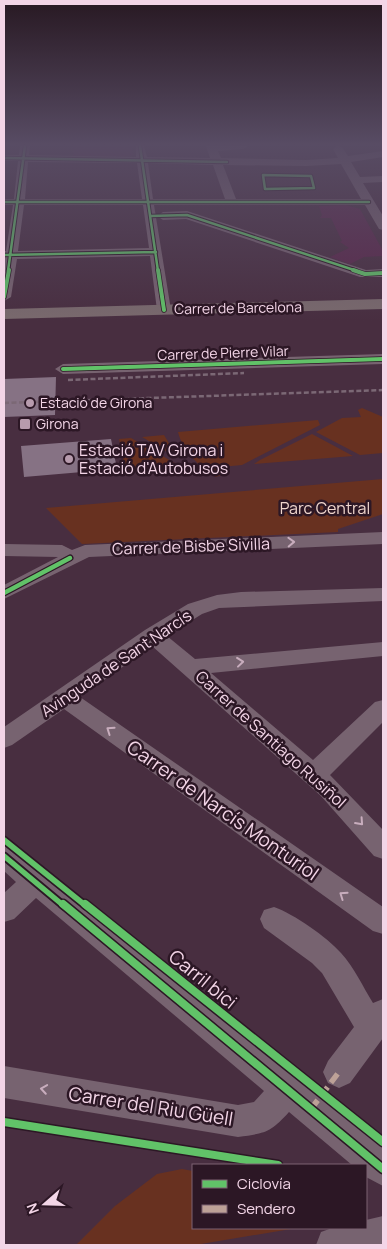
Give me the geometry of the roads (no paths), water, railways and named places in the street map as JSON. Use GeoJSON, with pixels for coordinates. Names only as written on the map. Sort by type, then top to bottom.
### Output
{"type":"FeatureCollection","features":[{"type":"Feature","properties":{"kind":"main road","name":"Carrer de Barcelona"},"geometry":{"type":"LineString","coordinates":[[4,314],[383,304]]}},
{"type":"Feature","properties":{"kind":"street"},"geometry":{"type":"LineString","coordinates":[[4,297],[7,255],[18,204]]}},
{"type":"Feature","properties":{"kind":"street"},"geometry":{"type":"LineString","coordinates":[[148,204],[164,310]]}},
{"type":"Feature","properties":{"kind":"street"},"geometry":{"type":"LineString","coordinates":[[156,204],[187,209],[365,274],[383,273]]}},
{"type":"Feature","properties":{"kind":"street"},"geometry":{"type":"LineString","coordinates":[[150,216],[217,204]]}},
{"type":"Feature","properties":{"kind":"street"},"geometry":{"type":"LineString","coordinates":[[370,204],[383,226]]}},
{"type":"Feature","properties":{"kind":"street"},"geometry":{"type":"LineString","coordinates":[[7,255],[156,252]]}},
{"type":"Feature","properties":{"kind":"street","name":"Carrer de Pierre Vilar"},"geometry":{"type":"LineString","coordinates":[[63,369],[383,359]]}},
{"type":"Feature","properties":{"kind":"street","name":"Carrer de Bisbe Sivilla"},"geometry":{"type":"LineString","coordinates":[[4,593],[85,551],[383,538]]}},
{"type":"Feature","properties":{"kind":"street"},"geometry":{"type":"LineString","coordinates":[[4,550],[62,551],[70,558]]}},
{"type":"Feature","properties":{"kind":"street","name":"Avinguda de Sant Narcís"},"geometry":{"type":"LineString","coordinates":[[4,739],[184,615],[217,602],[383,594]]}},
{"type":"Feature","properties":{"kind":"street","name":"Carrer de Santiago Rusiñol"},"geometry":{"type":"LineString","coordinates":[[153,635],[330,789],[383,848]]}},
{"type":"Feature","properties":{"kind":"street"},"geometry":{"type":"LineString","coordinates":[[192,667],[383,648]]}},
{"type":"Feature","properties":{"kind":"street","name":"Carrer de Narcís Monturiol"},"geometry":{"type":"LineString","coordinates":[[63,697],[383,922]]}},
{"type":"Feature","properties":{"kind":"street"},"geometry":{"type":"LineString","coordinates":[[314,775],[383,708]]}},
{"type":"Feature","properties":{"kind":"street"},"geometry":{"type":"LineString","coordinates":[[4,856],[383,1169]]}},
{"type":"Feature","properties":{"kind":"street"},"geometry":{"type":"LineString","coordinates":[[4,910],[36,882]]}},
{"type":"Feature","properties":{"kind":"street"},"geometry":{"type":"LineString","coordinates":[[274,919],[322,954],[377,1021],[339,1072]]}},
{"type":"Feature","properties":{"kind":"street","name":"Carrer del Riu Güell"},"geometry":{"type":"LineString","coordinates":[[4,1082],[238,1121],[262,1117],[287,1089]]}},
{"type":"Feature","properties":{"kind":"street"},"geometry":{"type":"LineString","coordinates":[[342,1244],[383,1234]]}},
{"type":"Feature","properties":{"kind":"railway"},"geometry":{"type":"LineString","coordinates":[[68,380],[244,373]]}},
{"type":"Feature","properties":{"kind":"railway"},"geometry":{"type":"LineString","coordinates":[[4,403],[383,390]]}},
{"type":"Feature","properties":{"kind":"place","name":"Estació de Girona"},"geometry":{"type":"Point","coordinates":[30,403]}},
{"type":"Feature","properties":{"kind":"place","name":"Girona"},"geometry":{"type":"Point","coordinates":[25,424]}},
{"type":"Feature","properties":{"kind":"place","name":"Estació TAV Girona i Estació d'Autobusos"},"geometry":{"type":"Point","coordinates":[69,459]}},
{"type":"Feature","properties":{"kind":"park label","name":"Parc Central"},"geometry":{"type":"Point","coordinates":[325,508]}}]}
